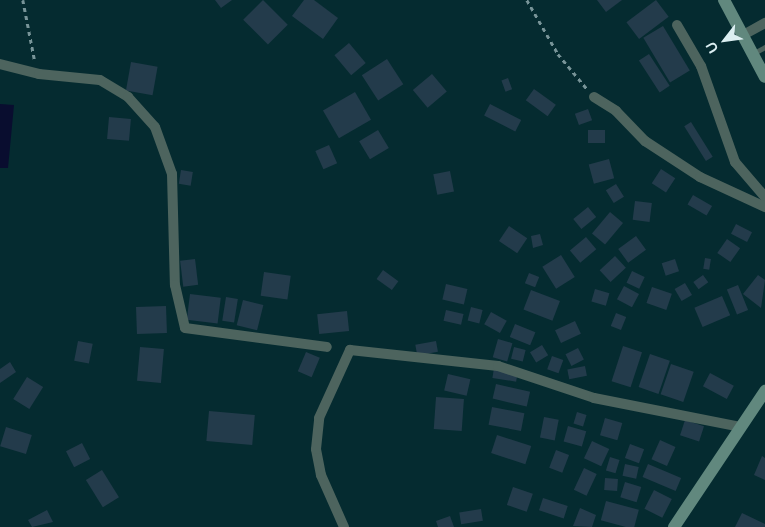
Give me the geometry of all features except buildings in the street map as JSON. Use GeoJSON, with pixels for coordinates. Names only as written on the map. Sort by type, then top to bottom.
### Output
{"type":"FeatureCollection","features":[{"type":"Feature","properties":{"kind":"main road"},"geometry":{"type":"LineString","coordinates":[[724,0],[745,34],[760,50],[765,77]]}},
{"type":"Feature","properties":{"kind":"main road"},"geometry":{"type":"LineString","coordinates":[[674,527],[765,391]]}},
{"type":"Feature","properties":{"kind":"street"},"geometry":{"type":"LineString","coordinates":[[745,34],[765,23]]}},
{"type":"Feature","properties":{"kind":"street"},"geometry":{"type":"LineString","coordinates":[[677,25],[701,66],[735,162],[765,197]]}},
{"type":"Feature","properties":{"kind":"street"},"geometry":{"type":"LineString","coordinates":[[0,64],[39,74],[100,80],[128,97],[154,128],[172,174],[175,285],[183,326],[327,347]]}},
{"type":"Feature","properties":{"kind":"street"},"geometry":{"type":"LineString","coordinates":[[594,97],[616,111],[645,141],[700,177],[765,207]]}},
{"type":"Feature","properties":{"kind":"street"},"geometry":{"type":"LineString","coordinates":[[344,527],[321,475],[316,449],[319,418],[350,350],[498,366],[594,398],[740,427]]}},
{"type":"Feature","properties":{"kind":"path"},"geometry":{"type":"LineString","coordinates":[[22,0],[39,74]]}},
{"type":"Feature","properties":{"kind":"path"},"geometry":{"type":"LineString","coordinates":[[528,0],[558,54],[594,97]]}},
{"type":"Feature","properties":{"kind":"water"},"geometry":{"type":"Polygon","coordinates":[[[0,104],[14,105],[8,168],[0,168],[0,104]]]}}]}
